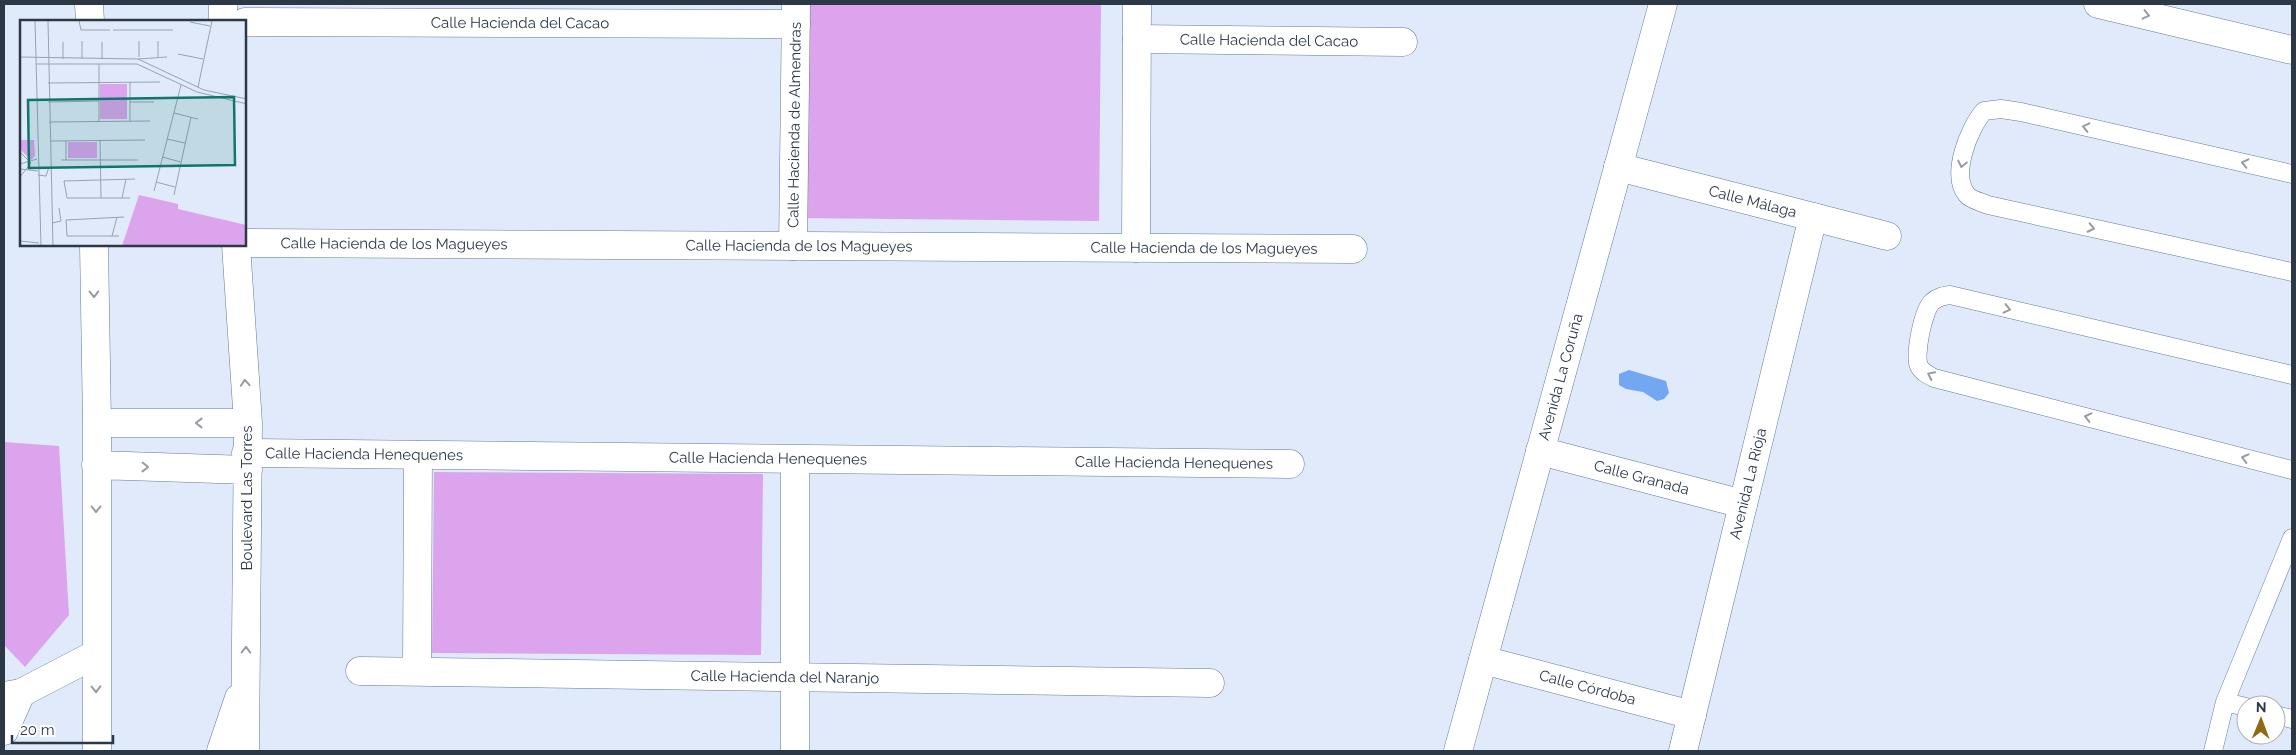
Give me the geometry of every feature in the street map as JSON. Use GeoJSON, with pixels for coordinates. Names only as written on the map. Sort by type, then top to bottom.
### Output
{"type":"FeatureCollection","features":[{"type":"Feature","properties":{"kind":"street"},"geometry":{"type":"LineString","coordinates":[[90,4],[90,20]]}},
{"type":"Feature","properties":{"kind":"street"},"geometry":{"type":"LineString","coordinates":[[223,4],[223,20]]}},
{"type":"Feature","properties":{"kind":"street"},"geometry":{"type":"LineString","coordinates":[[1136,248],[1137,4]]}},
{"type":"Feature","properties":{"kind":"street","name":"Avenida La Coruña"},"geometry":{"type":"LineString","coordinates":[[1458,751],[1662,4]]}},
{"type":"Feature","properties":{"kind":"street"},"geometry":{"type":"LineString","coordinates":[[2098,4],[2292,50]]}},
{"type":"Feature","properties":{"kind":"street","name":"Calle Hacienda del Cacao"},"geometry":{"type":"LineString","coordinates":[[246,22],[796,14]]}},
{"type":"Feature","properties":{"kind":"street","name":"Calle Hacienda de Almendras"},"geometry":{"type":"LineString","coordinates":[[792,246],[796,14]]}},
{"type":"Feature","properties":{"kind":"street","name":"Calle Hacienda del Cacao"},"geometry":{"type":"LineString","coordinates":[[1137,39],[1403,42]]}},
{"type":"Feature","properties":{"kind":"street","name":"Calle Málaga"},"geometry":{"type":"LineString","coordinates":[[1618,167],[1887,236]]}},
{"type":"Feature","properties":{"kind":"street","name":"Avenida La Rioja"},"geometry":{"type":"LineString","coordinates":[[1683,751],[1813,217]]}},
{"type":"Feature","properties":{"kind":"street","name":"Calle Hacienda de los Magueyes"},"geometry":{"type":"LineString","coordinates":[[246,242],[1353,249]]}},
{"type":"Feature","properties":{"kind":"street"},"geometry":{"type":"LineString","coordinates":[[94,246],[97,423],[97,751]]}},
{"type":"Feature","properties":{"kind":"street","name":"Boulevard Las Torres"},"geometry":{"type":"LineString","coordinates":[[236,246],[248,423],[245,751]]}},
{"type":"Feature","properties":{"kind":"street"},"geometry":{"type":"LineString","coordinates":[[97,423],[248,423]]}},
{"type":"Feature","properties":{"kind":"street","name":"Calle Granada"},"geometry":{"type":"LineString","coordinates":[[1540,451],[1743,504]]}},
{"type":"Feature","properties":{"kind":"street"},"geometry":{"type":"LineString","coordinates":[[417,672],[418,455]]}},
{"type":"Feature","properties":{"kind":"street","name":"Calle Hacienda Henequenes"},"geometry":{"type":"LineString","coordinates":[[96,465],[418,455],[1290,464]]}},
{"type":"Feature","properties":{"kind":"street"},"geometry":{"type":"LineString","coordinates":[[795,460],[795,751]]}},
{"type":"Feature","properties":{"kind":"street"},"geometry":{"type":"LineString","coordinates":[[4,731],[10,688],[96,654]]}},
{"type":"Feature","properties":{"kind":"street","name":"Calle Córdoba"},"geometry":{"type":"LineString","coordinates":[[1483,660],[1692,716]]}},
{"type":"Feature","properties":{"kind":"street","name":"Calle Hacienda del Naranjo"},"geometry":{"type":"LineString","coordinates":[[360,671],[1210,682]]}},
{"type":"Feature","properties":{"kind":"street"},"geometry":{"type":"LineString","coordinates":[[221,751],[246,678]]}},
{"type":"Feature","properties":{"kind":"lane"},"geometry":{"type":"LineString","coordinates":[[2292,174],[2022,112],[2001,109],[1984,111],[1976,121],[1966,143],[1960,174],[1962,186],[1968,196],[1988,205],[2292,272]]}},
{"type":"Feature","properties":{"kind":"lane"},"geometry":{"type":"LineString","coordinates":[[2292,375],[1950,295],[1940,296],[1926,309],[1916,358],[1919,368],[1934,378],[2292,470]]}},
{"type":"Feature","properties":{"kind":"lane"},"geometry":{"type":"LineString","coordinates":[[2213,751],[2226,702],[2292,538]]}},
{"type":"Feature","properties":{"kind":"lane"},"geometry":{"type":"LineString","coordinates":[[2226,702],[2236,704]]}},
{"type":"Feature","properties":{"kind":"shaded area"},"geometry":{"type":"Polygon","coordinates":[[[801,4],[1101,4],[1099,221],[799,218],[801,4]]]}},
{"type":"Feature","properties":{"kind":"shaded area"},"geometry":{"type":"Polygon","coordinates":[[[4,442],[59,446],[69,615],[25,667],[4,645],[4,442]]]}},
{"type":"Feature","properties":{"kind":"shaded area"},"geometry":{"type":"Polygon","coordinates":[[[434,472],[763,474],[761,655],[432,653],[434,472]]]}},
{"type":"Feature","properties":{"kind":"water"},"geometry":{"type":"Polygon","coordinates":[[[1629,370],[1666,381],[1669,393],[1664,399],[1657,401],[1643,392],[1626,389],[1619,385],[1619,374],[1629,370]]]}}]}
